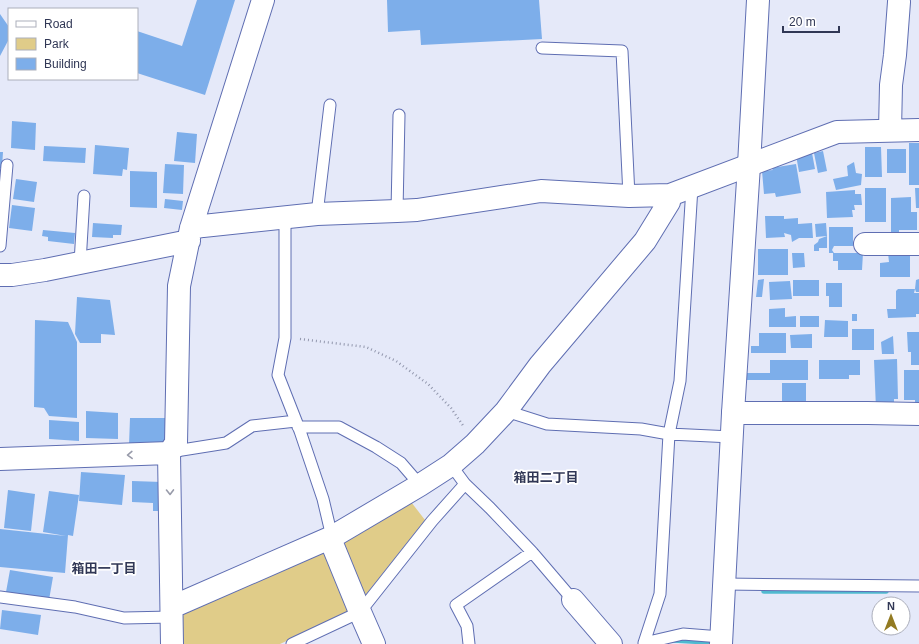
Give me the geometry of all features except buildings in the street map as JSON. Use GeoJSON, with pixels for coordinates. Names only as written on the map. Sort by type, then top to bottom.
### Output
{"type":"FeatureCollection","features":[{"type":"Feature","properties":{"kind":"street"},"geometry":{"type":"LineString","coordinates":[[172,644],[169,453],[176,443],[180,286],[190,235],[263,0]]}},
{"type":"Feature","properties":{"kind":"street"},"geometry":{"type":"LineString","coordinates":[[721,640],[758,0]]}},
{"type":"Feature","properties":{"kind":"street"},"geometry":{"type":"LineString","coordinates":[[890,130],[891,85],[900,2]]}},
{"type":"Feature","properties":{"kind":"street"},"geometry":{"type":"LineString","coordinates":[[0,275],[12,275],[80,263],[190,235],[203,226],[317,214],[397,211],[541,191],[628,196],[670,195],[837,132],[919,130]]}},
{"type":"Feature","properties":{"kind":"street"},"geometry":{"type":"LineString","coordinates":[[172,612],[332,537],[420,485],[451,464],[475,444],[506,411],[540,365],[645,241],[669,202],[670,195]]}},
{"type":"Feature","properties":{"kind":"street"},"geometry":{"type":"LineString","coordinates":[[864,244],[919,244]]}},
{"type":"Feature","properties":{"kind":"street"},"geometry":{"type":"LineString","coordinates":[[733,413],[919,414]]}},
{"type":"Feature","properties":{"kind":"street"},"geometry":{"type":"LineString","coordinates":[[0,459],[169,453]]}},
{"type":"Feature","properties":{"kind":"street"},"geometry":{"type":"LineString","coordinates":[[332,537],[333,546],[374,644]]}},
{"type":"Feature","properties":{"kind":"street"},"geometry":{"type":"LineString","coordinates":[[573,600],[611,644]]}},
{"type":"Feature","properties":{"kind":"lane"},"geometry":{"type":"LineString","coordinates":[[542,48],[622,51],[628,196]]}},
{"type":"Feature","properties":{"kind":"lane"},"geometry":{"type":"LineString","coordinates":[[317,214],[330,106]]}},
{"type":"Feature","properties":{"kind":"lane"},"geometry":{"type":"LineString","coordinates":[[397,211],[399,115]]}},
{"type":"Feature","properties":{"kind":"lane"},"geometry":{"type":"LineString","coordinates":[[0,246],[7,164]]}},
{"type":"Feature","properties":{"kind":"lane"},"geometry":{"type":"LineString","coordinates":[[644,644],[660,594],[669,434],[680,381],[692,187]]}},
{"type":"Feature","properties":{"kind":"lane"},"geometry":{"type":"LineString","coordinates":[[80,263],[84,196]]}},
{"type":"Feature","properties":{"kind":"lane"},"geometry":{"type":"LineString","coordinates":[[285,218],[285,338],[278,375],[323,499],[332,537]]}},
{"type":"Feature","properties":{"kind":"lane"},"geometry":{"type":"LineString","coordinates":[[506,411],[547,424],[641,429],[669,434],[732,437]]}},
{"type":"Feature","properties":{"kind":"lane"},"geometry":{"type":"LineString","coordinates":[[169,453],[226,443],[252,426],[297,424],[339,427],[376,447],[401,463],[420,485]]}},
{"type":"Feature","properties":{"kind":"lane"},"geometry":{"type":"LineString","coordinates":[[451,464],[465,484],[532,552],[573,600]]}},
{"type":"Feature","properties":{"kind":"lane"},"geometry":{"type":"LineString","coordinates":[[292,644],[360,612],[432,521],[465,484]]}},
{"type":"Feature","properties":{"kind":"lane"},"geometry":{"type":"LineString","coordinates":[[468,644],[467,626],[456,606],[532,552]]}},
{"type":"Feature","properties":{"kind":"lane"},"geometry":{"type":"LineString","coordinates":[[724,584],[919,586]]}},
{"type":"Feature","properties":{"kind":"lane"},"geometry":{"type":"LineString","coordinates":[[0,597],[74,607],[124,618],[172,612]]}},
{"type":"Feature","properties":{"kind":"lane"},"geometry":{"type":"LineString","coordinates":[[644,644],[682,634],[721,640]]}},
{"type":"Feature","properties":{"kind":"path"},"geometry":{"type":"LineString","coordinates":[[285,338],[366,347],[396,361],[428,384],[451,408],[475,444]]}},
{"type":"Feature","properties":{"kind":"green space"},"geometry":{"type":"Polygon","coordinates":[[[408,498],[425,520],[364,597],[341,542],[408,498]]]}},
{"type":"Feature","properties":{"kind":"green space"},"geometry":{"type":"Polygon","coordinates":[[[321,550],[330,553],[351,611],[280,644],[181,644],[181,612],[321,550]]]}},
{"type":"Feature","properties":{"kind":"waterway"},"geometry":{"type":"LineString","coordinates":[[764,591],[886,591]]}},
{"type":"Feature","properties":{"kind":"waterway"},"geometry":{"type":"LineString","coordinates":[[674,640],[708,642]]}},
{"type":"Feature","properties":{"kind":"district","name":"箱田二丁目"},"geometry":{"type":"Point","coordinates":[546,477]}},
{"type":"Feature","properties":{"kind":"district","name":"箱田一丁目"},"geometry":{"type":"Point","coordinates":[104,568]}}]}
